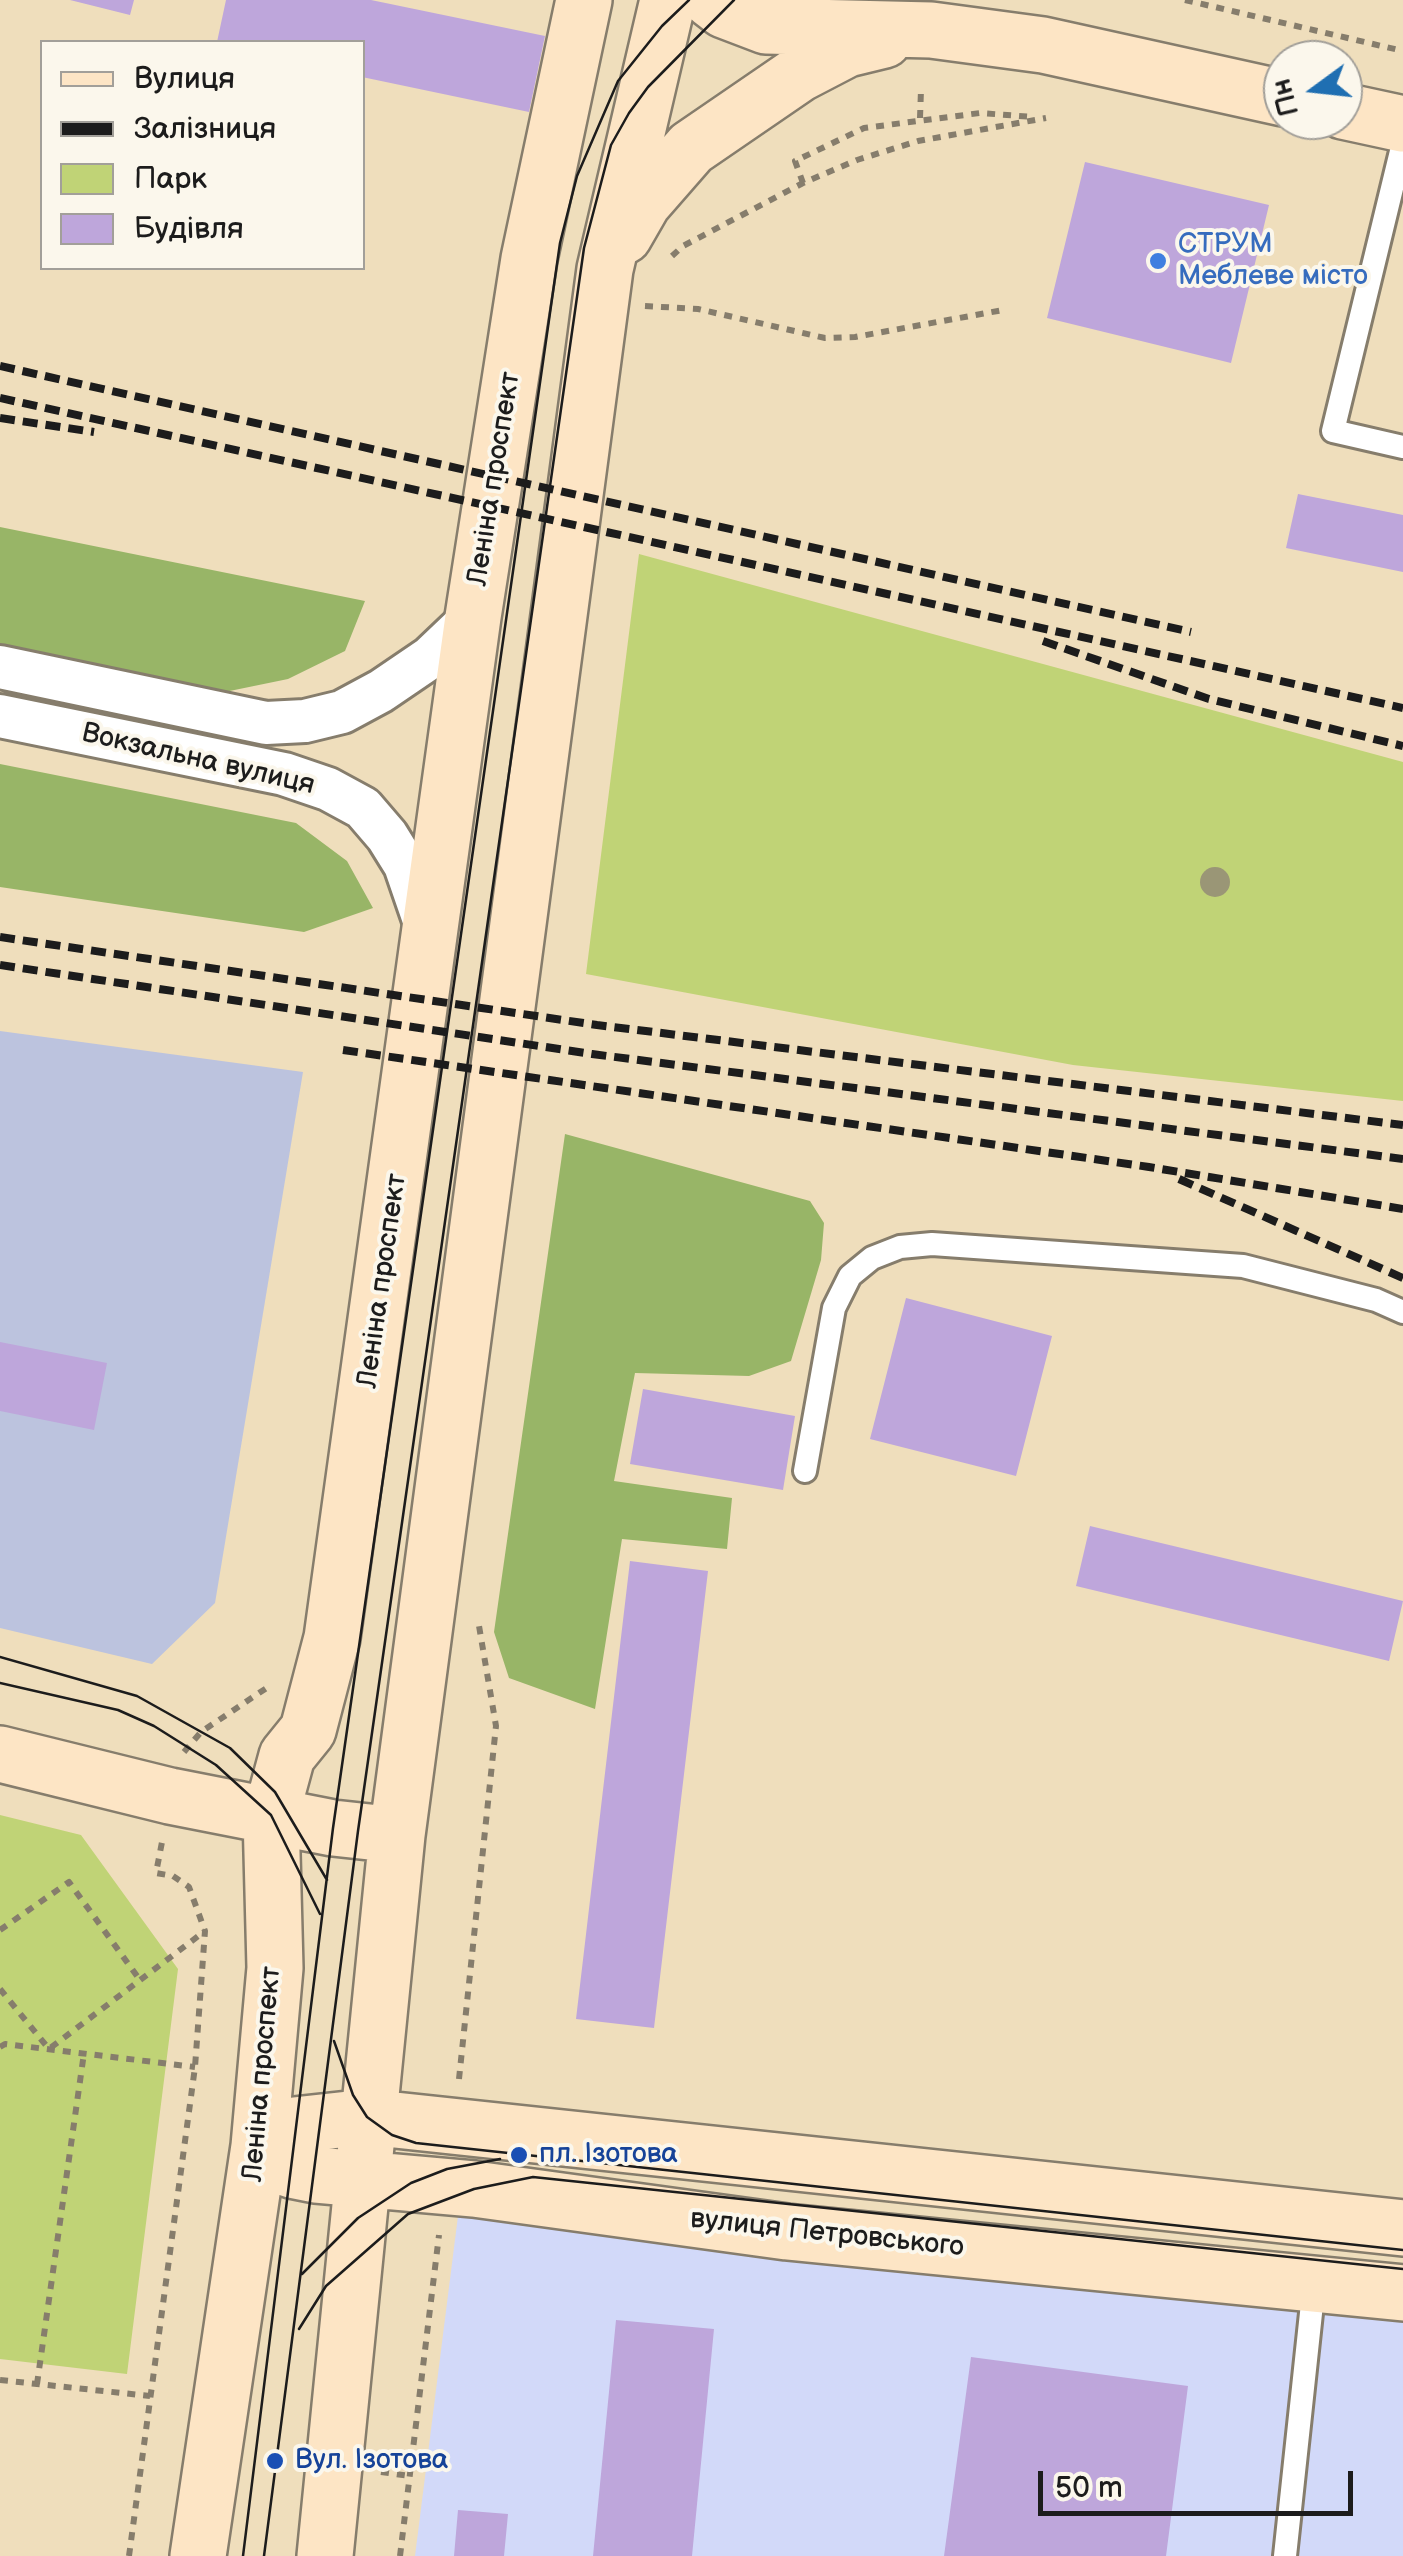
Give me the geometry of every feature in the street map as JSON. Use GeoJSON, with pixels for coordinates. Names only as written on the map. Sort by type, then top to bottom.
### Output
{"type":"FeatureCollection","features":[{"type":"Feature","properties":{"kind":"main road","name":"Леніна проспект"},"geometry":{"type":"LineString","coordinates":[[198,2556],[259,2146],[276,1968],[271,1814],[287,1756],[308,1730],[332,1638],[474,618],[529,260],[584,0]]}},
{"type":"Feature","properties":{"kind":"main road"},"geometry":{"type":"LineString","coordinates":[[574,60],[624,0]]}},
{"type":"Feature","properties":{"kind":"main road"},"geometry":{"type":"LineString","coordinates":[[632,289],[668,0]]}},
{"type":"Feature","properties":{"kind":"main road"},"geometry":{"type":"LineString","coordinates":[[711,0],[724,10],[766,26],[931,30],[1042,44],[1263,94]]}},
{"type":"Feature","properties":{"kind":"main road"},"geometry":{"type":"LineString","coordinates":[[876,0],[931,30]]}},
{"type":"Feature","properties":{"kind":"main road"},"geometry":{"type":"LineString","coordinates":[[325,2556],[397,1836],[643,203],[691,148],[799,74],[847,49],[931,30]]}},
{"type":"Feature","properties":{"kind":"main road"},"geometry":{"type":"LineString","coordinates":[[1363,115],[1403,124]]}},
{"type":"Feature","properties":{"kind":"main road"},"geometry":{"type":"LineString","coordinates":[[0,1754],[170,1796],[333,1828],[397,1836]]}},
{"type":"Feature","properties":{"kind":"main road"},"geometry":{"type":"LineString","coordinates":[[170,1796],[287,1756]]}},
{"type":"Feature","properties":{"kind":"main road"},"geometry":{"type":"LineString","coordinates":[[170,1796],[214,1813],[232,1826],[246,1846],[260,1885],[276,1968]]}},
{"type":"Feature","properties":{"kind":"main road"},"geometry":{"type":"LineString","coordinates":[[259,2146],[294,2126],[367,2117],[1403,2228]]}},
{"type":"Feature","properties":{"kind":"main road","name":"вулиця Петровського"},"geometry":{"type":"LineString","coordinates":[[259,2146],[291,2170],[447,2186],[787,2232],[1403,2293]]}},
{"type":"Feature","properties":{"kind":"street"},"geometry":{"type":"LineString","coordinates":[[564,0],[574,60]]}},
{"type":"Feature","properties":{"kind":"street","name":"Вокзальна вулиця"},"geometry":{"type":"LineString","coordinates":[[0,667],[266,723],[305,721],[342,712],[381,691],[430,658],[474,618]]}},
{"type":"Feature","properties":{"kind":"street","name":"Вокзальна вулиця"},"geometry":{"type":"LineString","coordinates":[[0,716],[284,774],[328,789],[363,808],[387,836],[405,865],[431,939]]}},
{"type":"Feature","properties":{"kind":"lane"},"geometry":{"type":"LineString","coordinates":[[1403,143],[1333,431],[1403,447]]}},
{"type":"Feature","properties":{"kind":"lane"},"geometry":{"type":"LineString","coordinates":[[805,1471],[834,1308],[850,1276],[872,1258],[900,1248],[932,1244],[1242,1266],[1357,1295],[1403,1312]]}},
{"type":"Feature","properties":{"kind":"lane"},"geometry":{"type":"LineString","coordinates":[[1285,2556],[1314,2285]]}},
{"type":"Feature","properties":{"kind":"path"},"geometry":{"type":"LineString","coordinates":[[1185,0],[1403,51]]}},
{"type":"Feature","properties":{"kind":"path"},"geometry":{"type":"LineString","coordinates":[[920,118],[921,90]]}},
{"type":"Feature","properties":{"kind":"path"},"geometry":{"type":"LineString","coordinates":[[660,267],[683,246],[803,183],[918,141],[1046,118],[980,113],[864,128],[796,162],[803,183]]}},
{"type":"Feature","properties":{"kind":"path"},"geometry":{"type":"LineString","coordinates":[[640,326],[632,289],[698,309],[824,338],[856,337],[1003,310]]}},
{"type":"Feature","properties":{"kind":"path"},"geometry":{"type":"LineString","coordinates":[[454,2126],[496,1726],[478,1626],[480,1606]]}},
{"type":"Feature","properties":{"kind":"path"},"geometry":{"type":"LineString","coordinates":[[129,2556],[195,2067],[205,1931],[189,1887],[173,1876],[156,1873],[170,1796],[187,1745],[332,1638]]}},
{"type":"Feature","properties":{"kind":"path"},"geometry":{"type":"LineString","coordinates":[[0,1930],[69,1882],[140,1980]]}},
{"type":"Feature","properties":{"kind":"path"},"geometry":{"type":"LineString","coordinates":[[49,2049],[205,1931]]}},
{"type":"Feature","properties":{"kind":"path"},"geometry":{"type":"LineString","coordinates":[[0,1989],[49,2049]]}},
{"type":"Feature","properties":{"kind":"path"},"geometry":{"type":"LineString","coordinates":[[0,2047],[5,2044],[195,2067]]}},
{"type":"Feature","properties":{"kind":"path"},"geometry":{"type":"LineString","coordinates":[[37,2384],[84,2053]]}},
{"type":"Feature","properties":{"kind":"path"},"geometry":{"type":"LineString","coordinates":[[400,2556],[447,2186]]}},
{"type":"Feature","properties":{"kind":"path"},"geometry":{"type":"LineString","coordinates":[[0,2380],[150,2396]]}},
{"type":"Feature","properties":{"kind":"shaded area"},"geometry":{"type":"Polygon","coordinates":[[[0,1031],[303,1072],[215,1603],[152,1664],[0,1628],[0,1031]]]}},
{"type":"Feature","properties":{"kind":"shaded area"},"geometry":{"type":"Polygon","coordinates":[[[458,2216],[1403,2315],[1403,2556],[415,2556],[458,2216]]]}},
{"type":"Feature","properties":{"kind":"green space"},"geometry":{"type":"Polygon","coordinates":[[[0,527],[365,601],[345,651],[288,679],[215,694],[0,645],[0,527]]]}},
{"type":"Feature","properties":{"kind":"green space"},"geometry":{"type":"Polygon","coordinates":[[[639,554],[1403,762],[1403,1101],[1073,1065],[586,974],[639,554]]]}},
{"type":"Feature","properties":{"kind":"green space"},"geometry":{"type":"Polygon","coordinates":[[[0,764],[296,823],[347,861],[373,908],[304,932],[0,887],[0,764]]]}},
{"type":"Feature","properties":{"kind":"green space"},"geometry":{"type":"Polygon","coordinates":[[[565,1134],[810,1201],[824,1223],[821,1260],[791,1361],[749,1376],[635,1373],[614,1481],[732,1498],[727,1549],[622,1539],[595,1709],[509,1678],[494,1632],[565,1134]]]}},
{"type":"Feature","properties":{"kind":"green space"},"geometry":{"type":"Polygon","coordinates":[[[0,1815],[81,1835],[178,1969],[127,2374],[0,2359],[0,1815]]]}},
{"type":"Feature","properties":{"kind":"building"},"geometry":{"type":"Polygon","coordinates":[[[70,0],[134,0],[130,15],[70,0]]]}},
{"type":"Feature","properties":{"kind":"building"},"geometry":{"type":"Polygon","coordinates":[[[226,0],[371,0],[545,36],[529,112],[365,78],[365,40],[217,40],[226,0]]]}},
{"type":"Feature","properties":{"kind":"building","name":"СТРУМ Меблеве місто"},"geometry":{"type":"Polygon","coordinates":[[[1085,162],[1269,205],[1231,363],[1047,318],[1085,162]]]}},
{"type":"Feature","properties":{"kind":"building"},"geometry":{"type":"Polygon","coordinates":[[[1298,494],[1403,515],[1403,572],[1286,548],[1298,494]]]}},
{"type":"Feature","properties":{"kind":"building"},"geometry":{"type":"Polygon","coordinates":[[[906,1298],[1052,1336],[1016,1476],[870,1439],[906,1298]]]}},
{"type":"Feature","properties":{"kind":"building"},"geometry":{"type":"Polygon","coordinates":[[[0,1342],[107,1363],[94,1430],[0,1411],[0,1342]]]}},
{"type":"Feature","properties":{"kind":"building"},"geometry":{"type":"Polygon","coordinates":[[[643,1389],[795,1416],[783,1490],[630,1464],[643,1389]]]}},
{"type":"Feature","properties":{"kind":"building"},"geometry":{"type":"Polygon","coordinates":[[[1090,1526],[1403,1601],[1389,1661],[1076,1586],[1090,1526]]]}},
{"type":"Feature","properties":{"kind":"building"},"geometry":{"type":"Polygon","coordinates":[[[630,1561],[708,1571],[654,2028],[576,2019],[630,1561]]]}},
{"type":"Feature","properties":{"kind":"building"},"geometry":{"type":"Polygon","coordinates":[[[616,2320],[714,2329],[692,2556],[593,2556],[616,2320]]]}},
{"type":"Feature","properties":{"kind":"building"},"geometry":{"type":"Polygon","coordinates":[[[971,2357],[1188,2386],[1166,2556],[944,2556],[971,2357]]]}},
{"type":"Feature","properties":{"kind":"building"},"geometry":{"type":"Polygon","coordinates":[[[458,2510],[508,2514],[504,2556],[454,2556],[458,2510]]]}},
{"type":"Feature","properties":{"kind":"tram line"},"geometry":{"type":"LineString","coordinates":[[243,2556],[333,1828],[560,243],[577,176],[618,81],[662,26],[689,0]]}},
{"type":"Feature","properties":{"kind":"tram line"},"geometry":{"type":"LineString","coordinates":[[264,2556],[358,1831],[584,248],[611,145],[629,113],[648,87],[734,0]]}},
{"type":"Feature","properties":{"kind":"tram line"},"geometry":{"type":"LineString","coordinates":[[0,1657],[137,1696],[230,1748],[275,1792],[327,1880]]}},
{"type":"Feature","properties":{"kind":"tram line"},"geometry":{"type":"LineString","coordinates":[[0,1683],[118,1710],[154,1726],[216,1765],[271,1815],[320,1914]]}},
{"type":"Feature","properties":{"kind":"tram line"},"geometry":{"type":"LineString","coordinates":[[334,2041],[353,2095],[367,2117],[392,2135],[416,2143],[1403,2250]]}},
{"type":"Feature","properties":{"kind":"tram line"},"geometry":{"type":"LineString","coordinates":[[302,2274],[358,2218],[411,2183],[447,2169],[500,2159]]}},
{"type":"Feature","properties":{"kind":"tram line"},"geometry":{"type":"LineString","coordinates":[[299,2329],[326,2286],[408,2214],[474,2189],[533,2177],[1403,2269]]}},
{"type":"Feature","properties":{"kind":"railway"},"geometry":{"type":"LineString","coordinates":[[0,366],[1191,632]]}},
{"type":"Feature","properties":{"kind":"railway"},"geometry":{"type":"LineString","coordinates":[[0,398],[1403,708]]}},
{"type":"Feature","properties":{"kind":"railway"},"geometry":{"type":"LineString","coordinates":[[0,418],[94,432]]}},
{"type":"Feature","properties":{"kind":"railway"},"geometry":{"type":"LineString","coordinates":[[1043,641],[1209,699],[1403,746]]}},
{"type":"Feature","properties":{"kind":"railway"},"geometry":{"type":"LineString","coordinates":[[0,937],[597,1025],[1403,1125]]}},
{"type":"Feature","properties":{"kind":"railway"},"geometry":{"type":"LineString","coordinates":[[0,965],[592,1054],[1403,1159]]}},
{"type":"Feature","properties":{"kind":"railway"},"geometry":{"type":"LineString","coordinates":[[343,1050],[1149,1167],[1403,1209]]}},
{"type":"Feature","properties":{"kind":"railway"},"geometry":{"type":"LineString","coordinates":[[1179,1179],[1403,1278]]}},
{"type":"Feature","properties":{"kind":"place","name":"СТРУМ Меблеве місто"},"geometry":{"type":"Point","coordinates":[1158,261]}},
{"type":"Feature","properties":{"kind":"place","name":"пл. Ізотова"},"geometry":{"type":"Point","coordinates":[519,2155]}},
{"type":"Feature","properties":{"kind":"place","name":"Вул. Ізотова"},"geometry":{"type":"Point","coordinates":[275,2461]}}]}
